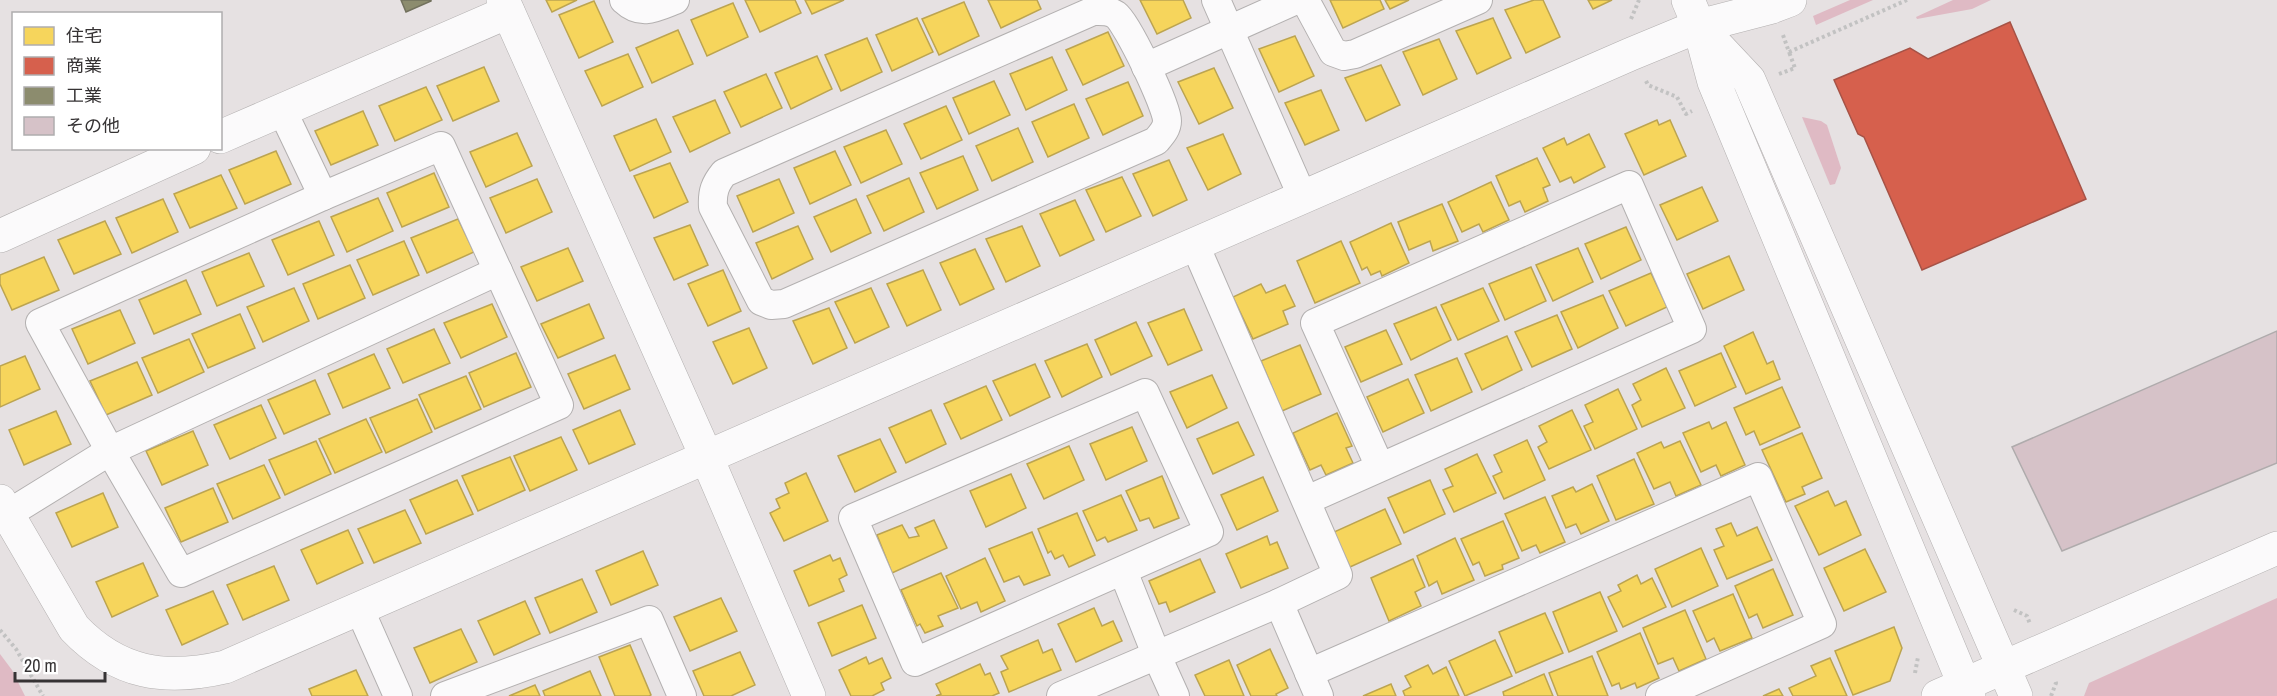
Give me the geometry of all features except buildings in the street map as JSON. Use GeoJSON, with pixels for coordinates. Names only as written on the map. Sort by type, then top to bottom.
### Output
{"type":"FeatureCollection","features":[{"type":"Feature","properties":{"kind":"street"},"geometry":{"type":"LineString","coordinates":[[624,0],[640,11],[651,10],[675,0]]}},
{"type":"Feature","properties":{"kind":"street"},"geometry":{"type":"LineString","coordinates":[[1216,0],[1303,198]]}},
{"type":"Feature","properties":{"kind":"street"},"geometry":{"type":"LineString","coordinates":[[1146,67],[1296,0]]}},
{"type":"Feature","properties":{"kind":"street"},"geometry":{"type":"LineString","coordinates":[[1305,0],[1323,38],[1333,52],[1344,56],[1355,54],[1478,0]]}},
{"type":"Feature","properties":{"kind":"street"},"geometry":{"type":"LineString","coordinates":[[498,271],[110,451],[4,507],[74,628],[91,645],[113,659],[140,669],[165,674],[194,674],[225,667],[1631,54],[1693,13],[1733,0]]}},
{"type":"Feature","properties":{"kind":"street"},"geometry":{"type":"LineString","coordinates":[[1693,13],[1781,4]]}},
{"type":"Feature","properties":{"kind":"street"},"geometry":{"type":"LineString","coordinates":[[222,136],[506,6],[707,458],[809,696]]}},
{"type":"Feature","properties":{"kind":"street"},"geometry":{"type":"LineString","coordinates":[[1093,11],[1106,11],[1116,15],[1125,25],[1146,67],[1165,110],[1167,122],[1163,134],[1156,141],[784,304],[771,305],[761,301],[713,207],[712,194],[724,173],[1093,11]]}},
{"type":"Feature","properties":{"kind":"street"},"geometry":{"type":"LineString","coordinates":[[1693,13],[1749,80],[2010,682]]}},
{"type":"Feature","properties":{"kind":"street"},"geometry":{"type":"LineString","coordinates":[[1693,13],[1714,82],[1957,692],[2010,682],[2277,548]]}},
{"type":"Feature","properties":{"kind":"street"},"geometry":{"type":"LineString","coordinates":[[282,110],[323,196]]}},
{"type":"Feature","properties":{"kind":"street"},"geometry":{"type":"LineString","coordinates":[[441,146],[498,271],[559,405],[181,573],[110,451],[40,323],[323,196],[441,146]]}},
{"type":"Feature","properties":{"kind":"street"},"geometry":{"type":"LineString","coordinates":[[0,236],[190,150]]}},
{"type":"Feature","properties":{"kind":"street"},"geometry":{"type":"LineString","coordinates":[[1307,500],[1692,329],[1629,185],[1314,323],[1380,467]]}},
{"type":"Feature","properties":{"kind":"street"},"geometry":{"type":"LineString","coordinates":[[1061,696],[1155,654],[1280,603],[1338,575],[1195,245]]}},
{"type":"Feature","properties":{"kind":"street"},"geometry":{"type":"LineString","coordinates":[[1145,393],[1209,532],[1123,571],[915,662],[854,518],[1145,393]]}},
{"type":"Feature","properties":{"kind":"street"},"geometry":{"type":"LineString","coordinates":[[1280,603],[1314,684],[1758,477],[1822,624],[1660,696]]}},
{"type":"Feature","properties":{"kind":"street"},"geometry":{"type":"LineString","coordinates":[[1123,571],[1155,654],[1175,696]]}},
{"type":"Feature","properties":{"kind":"street"},"geometry":{"type":"LineString","coordinates":[[359,608],[398,696]]}},
{"type":"Feature","properties":{"kind":"street"},"geometry":{"type":"LineString","coordinates":[[445,696],[649,620],[682,696]]}},
{"type":"Feature","properties":{"kind":"path"},"geometry":{"type":"LineString","coordinates":[[1781,4],[1789,52],[1907,0]]}},
{"type":"Feature","properties":{"kind":"path"},"geometry":{"type":"LineString","coordinates":[[0,630],[16,649],[43,696]]}},
{"type":"Feature","properties":{"kind":"shaded area"},"geometry":{"type":"Polygon","coordinates":[[[1850,0],[1873,0],[1816,25],[1813,16],[1850,0]]]}},
{"type":"Feature","properties":{"kind":"shaded area"},"geometry":{"type":"Polygon","coordinates":[[[1953,0],[1991,0],[1972,9],[1917,19],[1916,17],[1953,0]]]}},
{"type":"Feature","properties":{"kind":"shaded area"},"geometry":{"type":"Polygon","coordinates":[[[1802,117],[1821,121],[1827,125],[1841,168],[1835,184],[1830,185],[1802,117]]]}},
{"type":"Feature","properties":{"kind":"shaded area"},"geometry":{"type":"Polygon","coordinates":[[[2277,598],[2277,696],[2084,696],[2089,683],[2277,598]]]}},
{"type":"Feature","properties":{"kind":"shaded area"},"geometry":{"type":"Polygon","coordinates":[[[0,654],[12,670],[25,696],[0,696],[0,654]]]}}]}
